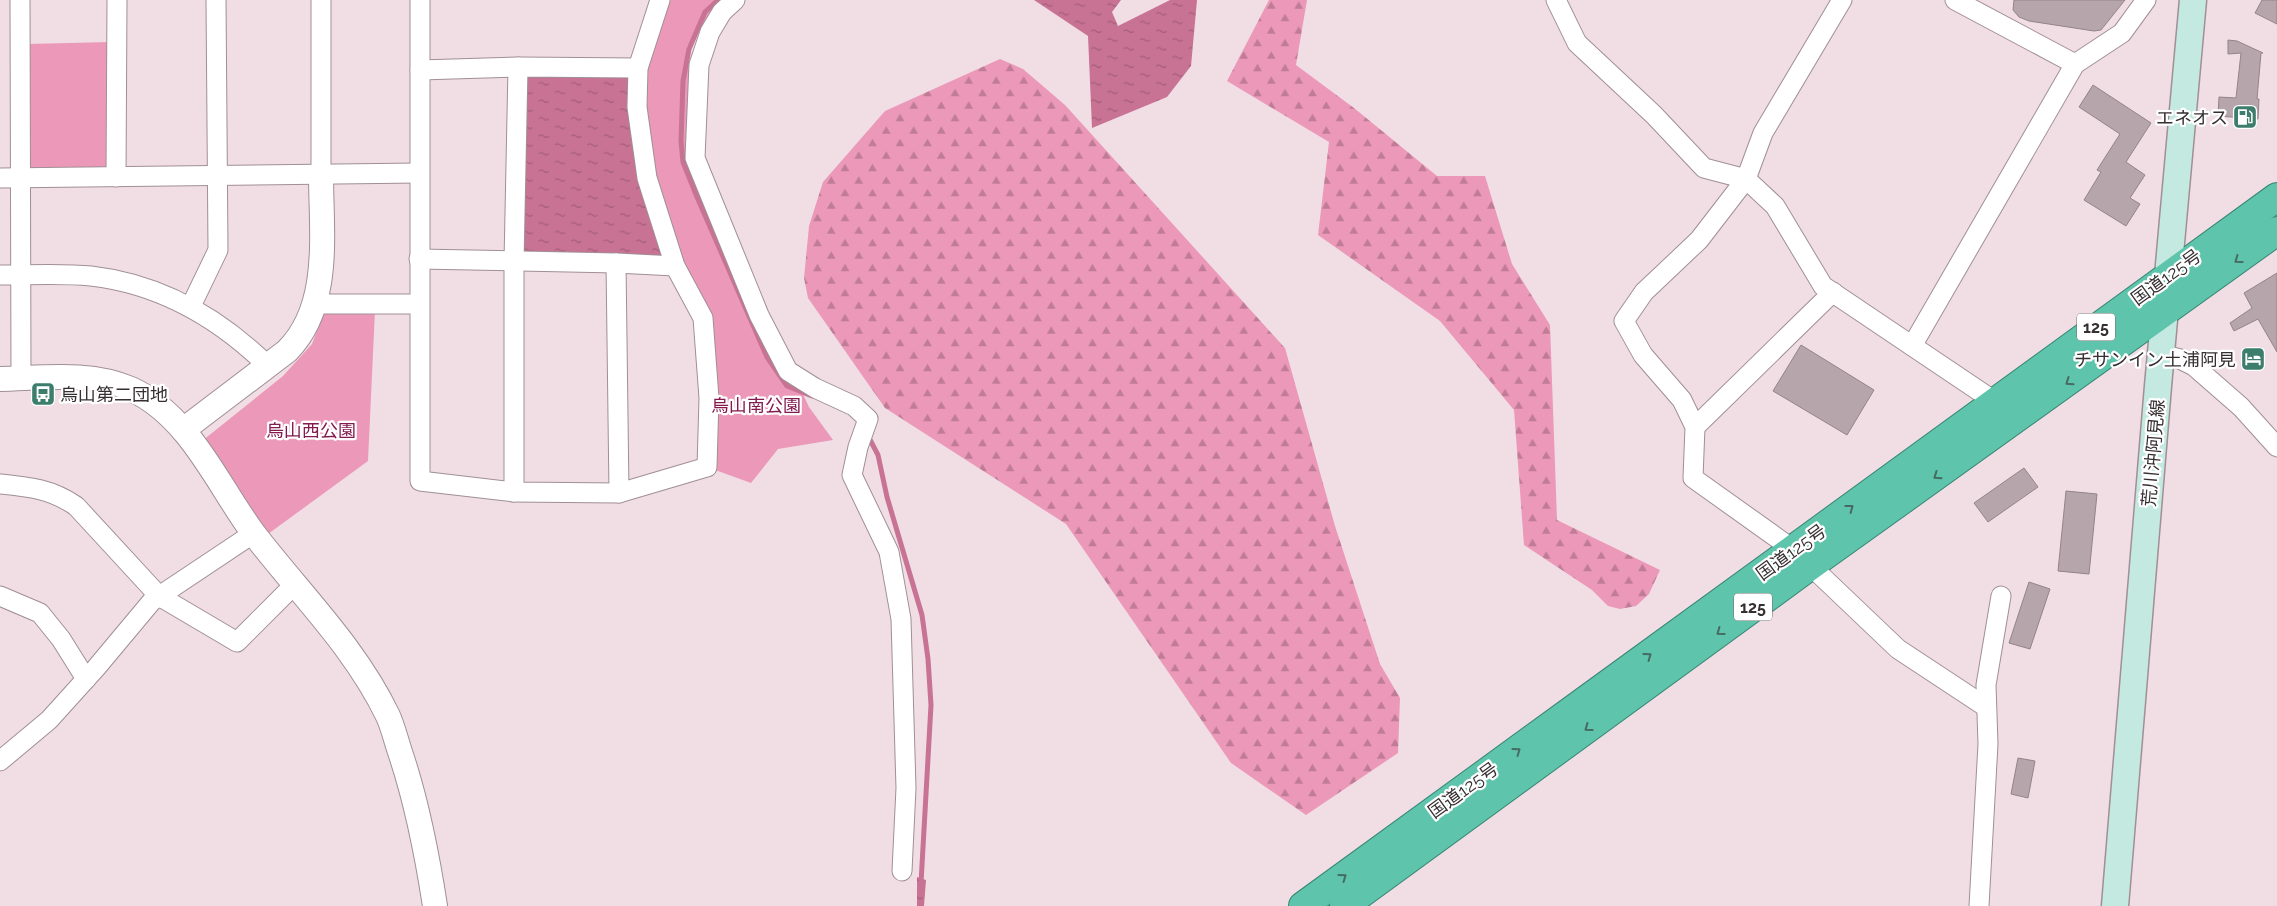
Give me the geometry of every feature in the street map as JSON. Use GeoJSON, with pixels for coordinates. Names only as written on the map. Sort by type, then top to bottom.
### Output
{"type":"FeatureCollection","features":[{"type":"Feature","properties":{"kind":"highway","name":"国道125号"},"geometry":{"type":"LineString","coordinates":[[1344,906],[1802,558],[1994,401],[2277,197]]}},
{"type":"Feature","properties":{"kind":"highway","name":"国道125号"},"geometry":{"type":"LineString","coordinates":[[1303,906],[1802,558],[2165,312],[2277,231]]}},
{"type":"Feature","properties":{"kind":"main road","name":"荒川沖阿見線"},"geometry":{"type":"LineString","coordinates":[[2115,906],[2161,354],[2170,275],[2193,0]]}},
{"type":"Feature","properties":{"kind":"street"},"geometry":{"type":"LineString","coordinates":[[20,0],[21,275],[11,379],[72,378],[114,384],[130,389],[151,400],[183,430],[254,533],[347,648],[368,679],[388,718],[411,782],[435,906]]}},
{"type":"Feature","properties":{"kind":"street"},"geometry":{"type":"LineString","coordinates":[[116,177],[117,0]]}},
{"type":"Feature","properties":{"kind":"street"},"geometry":{"type":"LineString","coordinates":[[191,306],[218,250],[216,0]]}},
{"type":"Feature","properties":{"kind":"street"},"geometry":{"type":"LineString","coordinates":[[183,430],[268,366],[299,339],[315,304],[320,280],[321,0]]}},
{"type":"Feature","properties":{"kind":"street"},"geometry":{"type":"LineString","coordinates":[[420,0],[420,481],[514,492],[619,494],[707,467],[709,398],[703,318],[675,266],[647,178],[638,107],[638,68],[660,0]]}},
{"type":"Feature","properties":{"kind":"street"},"geometry":{"type":"LineString","coordinates":[[734,0],[722,12],[710,32],[699,65],[695,158],[759,315],[788,371],[815,388],[854,406],[868,419],[858,447],[852,475],[889,552],[901,619],[906,788],[902,871]]}},
{"type":"Feature","properties":{"kind":"street"},"geometry":{"type":"LineString","coordinates":[[1556,0],[1577,43],[1654,115],[1704,168],[1746,179],[1775,206],[1823,286],[1994,401]]}},
{"type":"Feature","properties":{"kind":"street"},"geometry":{"type":"LineString","coordinates":[[1842,0],[1763,133],[1746,179],[1699,240],[1644,292],[1624,320],[1643,355],[1682,400],[1695,427],[1693,478],[1802,558],[1898,649],[1986,707]]}},
{"type":"Feature","properties":{"kind":"street"},"geometry":{"type":"LineString","coordinates":[[1955,0],[2075,64]]}},
{"type":"Feature","properties":{"kind":"street"},"geometry":{"type":"LineString","coordinates":[[1912,346],[2075,64],[2122,32],[2146,0]]}},
{"type":"Feature","properties":{"kind":"street"},"geometry":{"type":"LineString","coordinates":[[420,70],[518,67],[638,68]]}},
{"type":"Feature","properties":{"kind":"street"},"geometry":{"type":"LineString","coordinates":[[514,492],[514,262],[518,67]]}},
{"type":"Feature","properties":{"kind":"street"},"geometry":{"type":"LineString","coordinates":[[0,178],[419,173]]}},
{"type":"Feature","properties":{"kind":"street"},"geometry":{"type":"LineString","coordinates":[[419,259],[675,266]]}},
{"type":"Feature","properties":{"kind":"street"},"geometry":{"type":"LineString","coordinates":[[616,263],[619,494]]}},
{"type":"Feature","properties":{"kind":"street"},"geometry":{"type":"LineString","coordinates":[[0,275],[91,276],[146,289],[191,306],[228,331],[268,366]]}},
{"type":"Feature","properties":{"kind":"street"},"geometry":{"type":"LineString","coordinates":[[1695,427],[1833,292]]}},
{"type":"Feature","properties":{"kind":"street"},"geometry":{"type":"LineString","coordinates":[[315,304],[419,304]]}},
{"type":"Feature","properties":{"kind":"street"},"geometry":{"type":"LineString","coordinates":[[2161,354],[2194,366],[2241,407],[2277,447]]}},
{"type":"Feature","properties":{"kind":"street"},"geometry":{"type":"LineString","coordinates":[[0,484],[37,487],[64,498],[76,506],[159,596],[237,642],[295,584]]}},
{"type":"Feature","properties":{"kind":"street"},"geometry":{"type":"LineString","coordinates":[[1,758],[49,720],[152,601],[254,533]]}},
{"type":"Feature","properties":{"kind":"street"},"geometry":{"type":"LineString","coordinates":[[0,596],[40,612],[61,639],[86,679]]}},
{"type":"Feature","properties":{"kind":"street"},"geometry":{"type":"LineString","coordinates":[[1979,906],[1988,744],[1986,685],[2001,596]]}},
{"type":"Feature","properties":{"kind":"green space","name":"烏山南公園"},"geometry":{"type":"Polygon","coordinates":[[[671,0],[721,0],[687,47],[704,182],[809,407],[833,440],[778,449],[751,483],[707,467],[703,318],[675,266],[637,107],[657,11],[671,0]]]}},
{"type":"Feature","properties":{"kind":"green space"},"geometry":{"type":"Polygon","coordinates":[[[1269,0],[1307,0],[1296,65],[1354,108],[1437,176],[1485,176],[1512,264],[1550,325],[1557,520],[1660,570],[1649,594],[1636,606],[1620,609],[1608,606],[1592,590],[1524,545],[1514,410],[1440,321],[1318,235],[1329,142],[1227,81],[1269,0]]]}},
{"type":"Feature","properties":{"kind":"green space"},"geometry":{"type":"Polygon","coordinates":[[[111,42],[112,157],[105,168],[27,169],[27,44],[111,42]]]}},
{"type":"Feature","properties":{"kind":"green space"},"geometry":{"type":"Polygon","coordinates":[[[1000,59],[1023,69],[1065,105],[1285,348],[1335,526],[1380,664],[1400,698],[1398,753],[1306,815],[1231,763],[1066,524],[885,408],[808,298],[804,278],[809,226],[823,182],[885,111],[1000,59]]]}},
{"type":"Feature","properties":{"kind":"green space","name":"烏山西公園"},"geometry":{"type":"Polygon","coordinates":[[[325,310],[375,310],[368,461],[268,534],[202,441],[283,376],[312,344],[325,310]]]}},
{"type":"Feature","properties":{"kind":"water"},"geometry":{"type":"Polygon","coordinates":[[[1034,0],[1121,0],[1112,12],[1118,26],[1170,0],[1197,0],[1191,66],[1167,97],[1092,128],[1088,36],[1034,0]]]}},
{"type":"Feature","properties":{"kind":"water"},"geometry":{"type":"Polygon","coordinates":[[[521,65],[643,68],[638,107],[676,260],[518,257],[521,65]]]}},
{"type":"Feature","properties":{"kind":"water"},"geometry":{"type":"Polygon","coordinates":[[[917,877],[926,880],[924,906],[917,906],[917,877]]]}},
{"type":"Feature","properties":{"kind":"building"},"geometry":{"type":"Polygon","coordinates":[[[2014,0],[2125,0],[2101,30],[2094,31],[2029,21],[2019,17],[2013,10],[2014,0]]]}},
{"type":"Feature","properties":{"kind":"building"},"geometry":{"type":"Polygon","coordinates":[[[2262,0],[2277,0],[2277,24],[2255,13],[2262,0]]]}},
{"type":"Feature","properties":{"kind":"building"},"geometry":{"type":"Polygon","coordinates":[[[2228,40],[2237,41],[2263,53],[2261,53],[2257,99],[2259,99],[2258,119],[2218,116],[2219,97],[2236,98],[2241,53],[2228,54],[2228,40]]]}},
{"type":"Feature","properties":{"kind":"building"},"geometry":{"type":"Polygon","coordinates":[[[2093,85],[2151,123],[2126,162],[2145,175],[2130,198],[2140,204],[2126,226],[2084,200],[2101,172],[2097,170],[2120,134],[2079,107],[2093,85]]]}},
{"type":"Feature","properties":{"kind":"building","name":"チサンイン土浦阿見"},"geometry":{"type":"Polygon","coordinates":[[[2277,273],[2277,352],[2258,319],[2234,331],[2230,323],[2252,308],[2244,293],[2277,273]]]}},
{"type":"Feature","properties":{"kind":"building"},"geometry":{"type":"Polygon","coordinates":[[[1801,345],[1874,390],[1847,435],[1773,391],[1801,345]]]}},
{"type":"Feature","properties":{"kind":"building"},"geometry":{"type":"Polygon","coordinates":[[[2024,468],[2038,487],[1988,522],[1974,503],[2024,468]]]}},
{"type":"Feature","properties":{"kind":"building"},"geometry":{"type":"Polygon","coordinates":[[[2066,491],[2097,494],[2089,574],[2058,571],[2066,491]]]}},
{"type":"Feature","properties":{"kind":"building"},"geometry":{"type":"Polygon","coordinates":[[[2029,582],[2050,589],[2030,649],[2009,643],[2029,582]]]}},
{"type":"Feature","properties":{"kind":"building"},"geometry":{"type":"Polygon","coordinates":[[[2018,758],[2035,761],[2028,798],[2011,794],[2018,758]]]}},
{"type":"Feature","properties":{"kind":"waterway"},"geometry":{"type":"LineString","coordinates":[[718,0],[705,12],[689,49],[683,81],[681,141],[683,162],[767,357],[787,386],[812,396]]}},
{"type":"Feature","properties":{"kind":"waterway"},"geometry":{"type":"LineString","coordinates":[[867,434],[878,455],[887,497],[922,615],[928,659],[931,705],[921,883]]}},
{"type":"Feature","properties":{"kind":"place","name":"エネオス"},"geometry":{"type":"Point","coordinates":[2245,117]}},
{"type":"Feature","properties":{"kind":"place","name":"チサンイン土浦阿見"},"geometry":{"type":"Point","coordinates":[2253,359]}},
{"type":"Feature","properties":{"kind":"place","name":"烏山第二団地"},"geometry":{"type":"Point","coordinates":[43,394]}}]}
